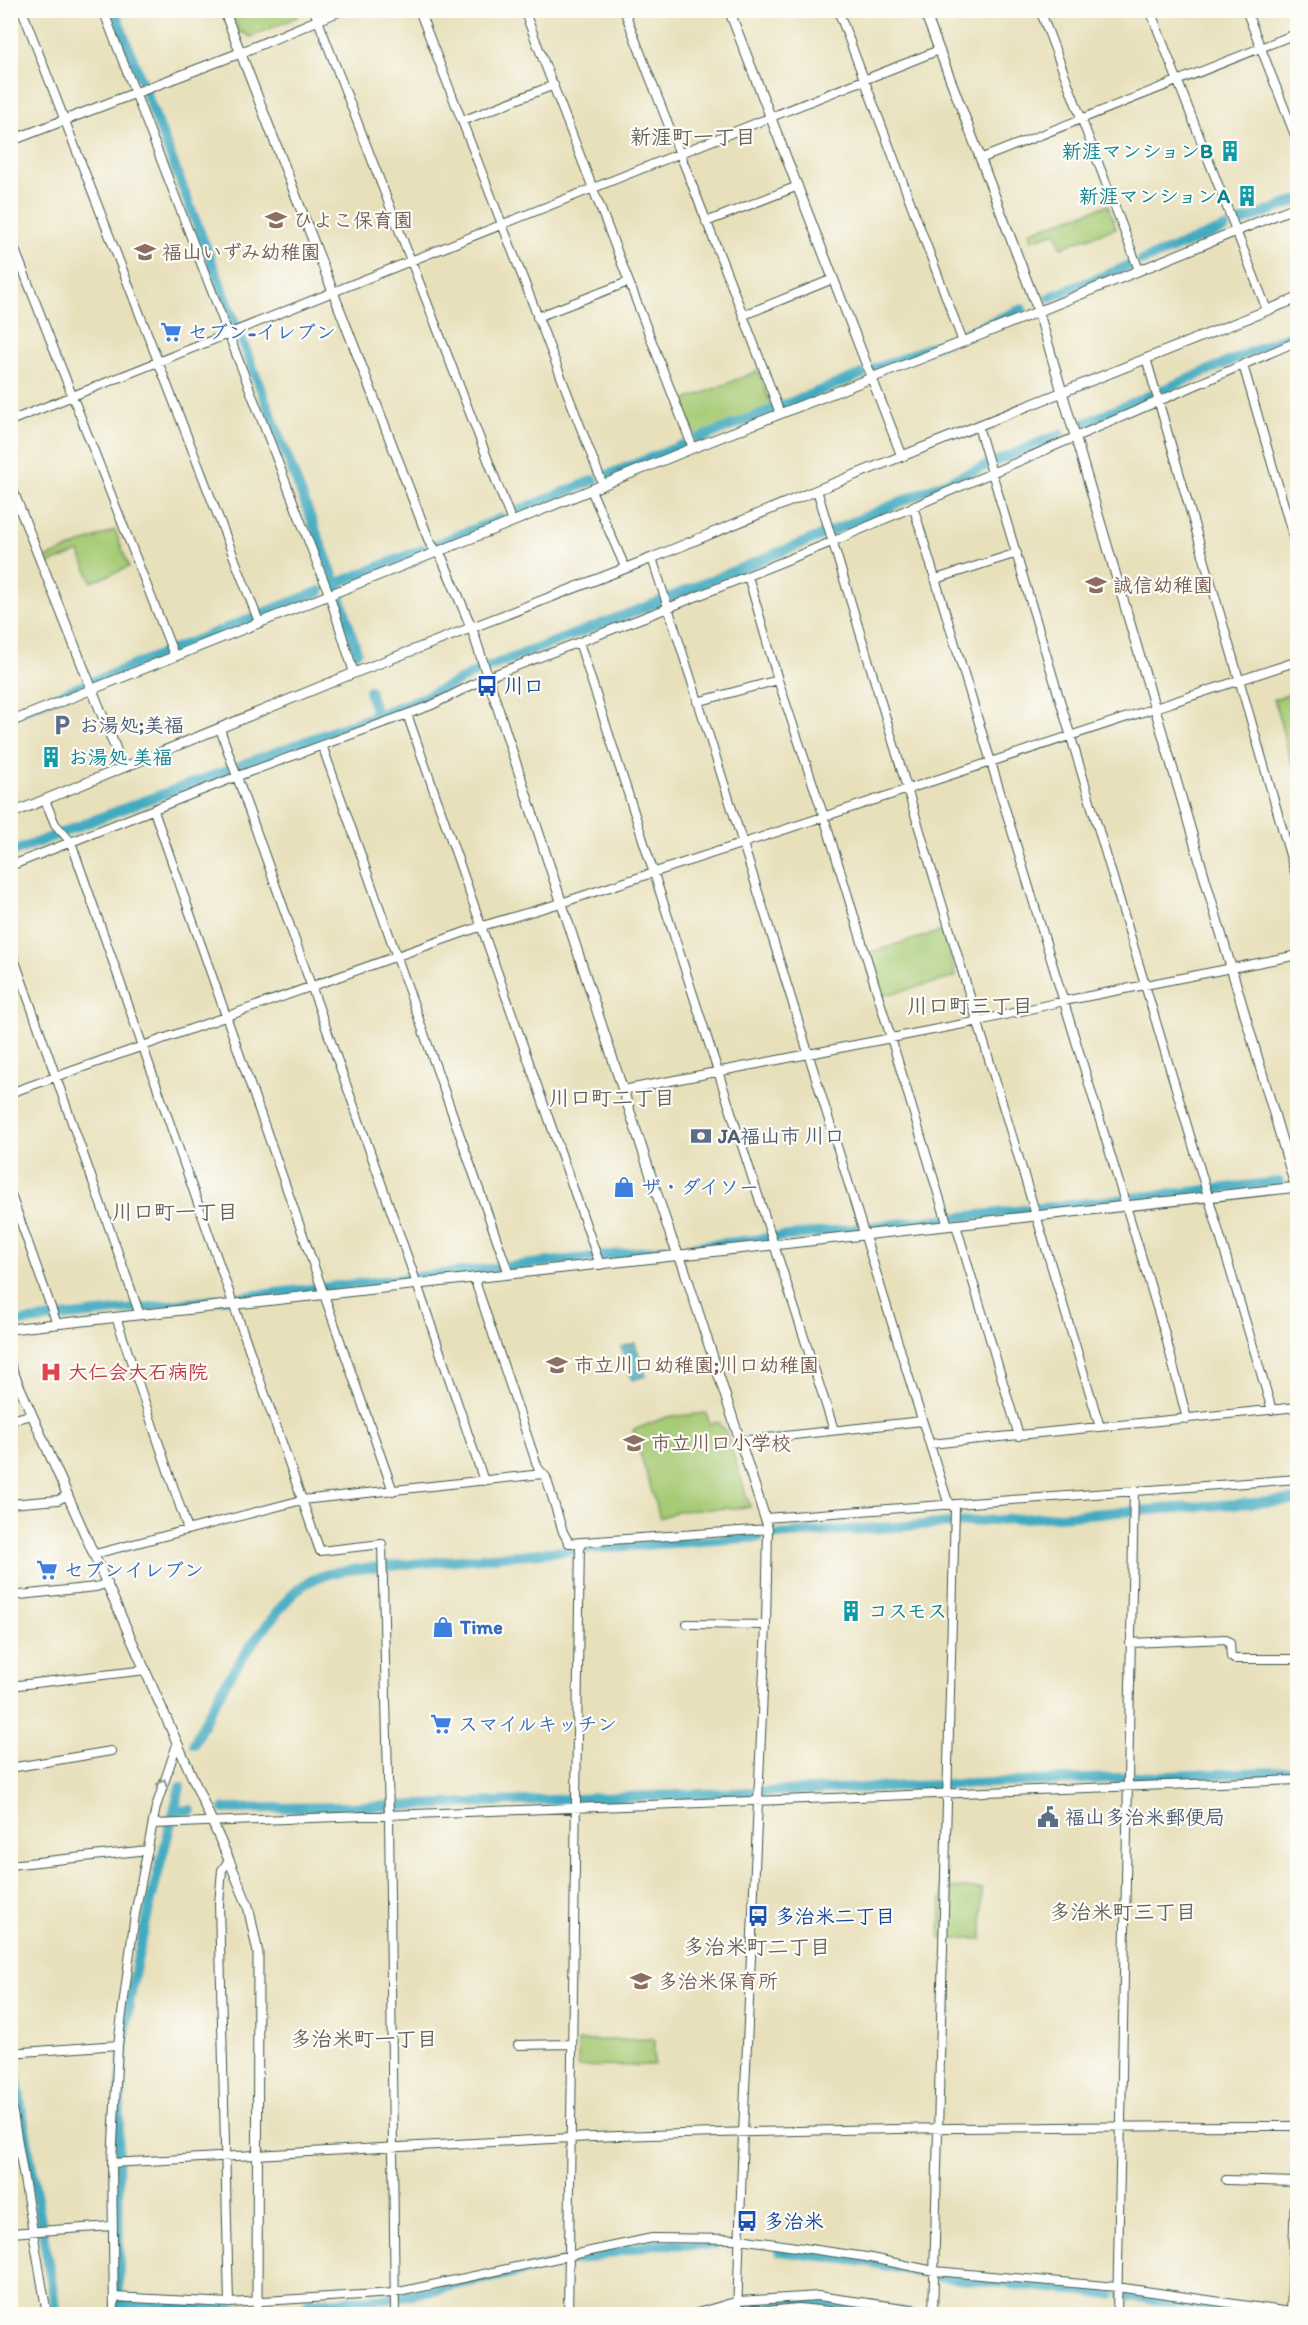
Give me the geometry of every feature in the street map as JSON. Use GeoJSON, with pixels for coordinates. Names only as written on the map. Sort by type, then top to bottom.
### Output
{"type":"FeatureCollection","features":[{"type":"Feature","properties":{"kind":"street"},"geometry":{"type":"LineString","coordinates":[[21,10],[259,622]]}},
{"type":"Feature","properties":{"kind":"street"},"geometry":{"type":"LineString","coordinates":[[103,10],[141,91],[230,332],[335,592],[354,673]]}},
{"type":"Feature","properties":{"kind":"street"},"geometry":{"type":"LineString","coordinates":[[224,10],[430,543],[442,558],[472,629],[768,1529],[766,1625],[736,2310]]}},
{"type":"Feature","properties":{"kind":"street"},"geometry":{"type":"LineString","coordinates":[[314,10],[512,522]]}},
{"type":"Feature","properties":{"kind":"street"},"geometry":{"type":"LineString","coordinates":[[10,141],[240,53],[342,10]]}},
{"type":"Feature","properties":{"kind":"street"},"geometry":{"type":"LineString","coordinates":[[419,10],[603,485]]}},
{"type":"Feature","properties":{"kind":"street"},"geometry":{"type":"LineString","coordinates":[[524,10],[693,448]]}},
{"type":"Feature","properties":{"kind":"street"},"geometry":{"type":"LineString","coordinates":[[624,10],[678,153],[744,315],[780,414]]}},
{"type":"Feature","properties":{"kind":"street"},"geometry":{"type":"LineString","coordinates":[[729,10],[902,456]]}},
{"type":"Feature","properties":{"kind":"street"},"geometry":{"type":"LineString","coordinates":[[838,10],[963,342]]}},
{"type":"Feature","properties":{"kind":"street"},"geometry":{"type":"LineString","coordinates":[[10,1329],[1297,1189],[1038,310],[924,10]]}},
{"type":"Feature","properties":{"kind":"street"},"geometry":{"type":"LineString","coordinates":[[1040,10],[1139,270]]}},
{"type":"Feature","properties":{"kind":"street"},"geometry":{"type":"LineString","coordinates":[[1150,10],[1267,310]]}},
{"type":"Feature","properties":{"kind":"street"},"geometry":{"type":"LineString","coordinates":[[1246,10],[1298,143]]}},
{"type":"Feature","properties":{"kind":"street"},"geometry":{"type":"LineString","coordinates":[[980,159],[1298,33]]}},
{"type":"Feature","properties":{"kind":"street"},"geometry":{"type":"LineString","coordinates":[[10,421],[939,50]]}},
{"type":"Feature","properties":{"kind":"street"},"geometry":{"type":"LineString","coordinates":[[462,121],[554,85]]}},
{"type":"Feature","properties":{"kind":"street"},"geometry":{"type":"LineString","coordinates":[[706,222],[798,186]]}},
{"type":"Feature","properties":{"kind":"street"},"geometry":{"type":"LineString","coordinates":[[10,722],[1298,206]]}},
{"type":"Feature","properties":{"kind":"street"},"geometry":{"type":"LineString","coordinates":[[10,237],[174,655]]}},
{"type":"Feature","properties":{"kind":"street"},"geometry":{"type":"LineString","coordinates":[[744,315],[833,279]]}},
{"type":"Feature","properties":{"kind":"street"},"geometry":{"type":"LineString","coordinates":[[537,317],[628,282]]}},
{"type":"Feature","properties":{"kind":"street"},"geometry":{"type":"LineString","coordinates":[[10,814],[354,673],[652,558],[1298,298]]}},
{"type":"Feature","properties":{"kind":"street"},"geometry":{"type":"LineString","coordinates":[[10,866],[238,776],[432,705],[487,673],[579,642],[834,541],[1298,341]]}},
{"type":"Feature","properties":{"kind":"street"},"geometry":{"type":"LineString","coordinates":[[1146,358],[1298,883]]}},
{"type":"Feature","properties":{"kind":"street"},"geometry":{"type":"LineString","coordinates":[[1243,365],[1298,553]]}},
{"type":"Feature","properties":{"kind":"street"},"geometry":{"type":"LineString","coordinates":[[978,426],[1272,1410]]}},
{"type":"Feature","properties":{"kind":"street"},"geometry":{"type":"LineString","coordinates":[[10,484],[123,767]]}},
{"type":"Feature","properties":{"kind":"street"},"geometry":{"type":"LineString","coordinates":[[591,490],[625,567]]}},
{"type":"Feature","properties":{"kind":"street"},"geometry":{"type":"LineString","coordinates":[[817,490],[1101,1427]]}},
{"type":"Feature","properties":{"kind":"street"},"geometry":{"type":"LineString","coordinates":[[913,506],[1127,1207],[1175,1368],[1187,1419]]}},
{"type":"Feature","properties":{"kind":"street"},"geometry":{"type":"LineString","coordinates":[[936,579],[1017,553]]}},
{"type":"Feature","properties":{"kind":"street"},"geometry":{"type":"LineString","coordinates":[[652,558],[809,1053],[922,1421],[947,1499],[955,1509],[932,2313]]}},
{"type":"Feature","properties":{"kind":"street"},"geometry":{"type":"LineString","coordinates":[[748,576],[778,680],[824,816],[1019,1436]]}},
{"type":"Feature","properties":{"kind":"street"},"geometry":{"type":"LineString","coordinates":[[579,642],[834,1430]]}},
{"type":"Feature","properties":{"kind":"street"},"geometry":{"type":"LineString","coordinates":[[10,1093],[482,926],[561,903],[1070,734],[1238,682],[1298,660]]}},
{"type":"Feature","properties":{"kind":"street"},"geometry":{"type":"LineString","coordinates":[[697,702],[778,680]]}},
{"type":"Feature","properties":{"kind":"street"},"geometry":{"type":"LineString","coordinates":[[407,714],[600,1265]]}},
{"type":"Feature","properties":{"kind":"street"},"geometry":{"type":"LineString","coordinates":[[220,729],[417,1284],[484,1481]]}},
{"type":"Feature","properties":{"kind":"street"},"geometry":{"type":"LineString","coordinates":[[322,745],[509,1274]]}},
{"type":"Feature","properties":{"kind":"street"},"geometry":{"type":"LineString","coordinates":[[45,800],[55,824],[71,843],[320,1551],[382,1544],[389,1810],[395,2314]]}},
{"type":"Feature","properties":{"kind":"street"},"geometry":{"type":"LineString","coordinates":[[154,811],[393,1491]]}},
{"type":"Feature","properties":{"kind":"street"},"geometry":{"type":"LineString","coordinates":[[10,947],[140,1315]]}},
{"type":"Feature","properties":{"kind":"street"},"geometry":{"type":"LineString","coordinates":[[623,1090],[979,1021],[1064,1001],[1298,955]]}},
{"type":"Feature","properties":{"kind":"street"},"geometry":{"type":"LineString","coordinates":[[10,1192],[57,1324]]}},
{"type":"Feature","properties":{"kind":"street"},"geometry":{"type":"LineString","coordinates":[[474,1278],[542,1474],[546,1477],[569,1543],[768,1529]]}},
{"type":"Feature","properties":{"kind":"street"},"geometry":{"type":"LineString","coordinates":[[116,1317],[188,1530]]}},
{"type":"Feature","properties":{"kind":"street"},"geometry":{"type":"LineString","coordinates":[[10,1365],[108,1583],[248,1906],[258,1953],[257,2314]]}},
{"type":"Feature","properties":{"kind":"street"},"geometry":{"type":"LineString","coordinates":[[930,1444],[1298,1407]]}},
{"type":"Feature","properties":{"kind":"street"},"geometry":{"type":"LineString","coordinates":[[10,1420],[32,1415]]}},
{"type":"Feature","properties":{"kind":"street"},"geometry":{"type":"LineString","coordinates":[[739,1441],[922,1421]]}},
{"type":"Feature","properties":{"kind":"street"},"geometry":{"type":"LineString","coordinates":[[95,1554],[302,1500],[542,1474]]}},
{"type":"Feature","properties":{"kind":"street"},"geometry":{"type":"LineString","coordinates":[[765,1518],[1298,1479]]}},
{"type":"Feature","properties":{"kind":"street"},"geometry":{"type":"LineString","coordinates":[[1117,2314],[1134,1491]]}},
{"type":"Feature","properties":{"kind":"street"},"geometry":{"type":"LineString","coordinates":[[10,1504],[58,1500],[68,1495]]}},
{"type":"Feature","properties":{"kind":"street"},"geometry":{"type":"LineString","coordinates":[[568,2314],[580,1543]]}},
{"type":"Feature","properties":{"kind":"street"},"geometry":{"type":"LineString","coordinates":[[10,1596],[96,1587],[108,1583]]}},
{"type":"Feature","properties":{"kind":"street"},"geometry":{"type":"LineString","coordinates":[[687,1624],[766,1625]]}},
{"type":"Feature","properties":{"kind":"street"},"geometry":{"type":"LineString","coordinates":[[1130,1643],[1226,1639],[1230,1643],[1231,1657],[1234,1659],[1298,1659]]}},
{"type":"Feature","properties":{"kind":"street"},"geometry":{"type":"LineString","coordinates":[[10,1686],[146,1670]]}},
{"type":"Feature","properties":{"kind":"street"},"geometry":{"type":"LineString","coordinates":[[114,2314],[118,2297],[112,2226],[116,2163],[118,2044],[135,1914],[156,1807],[177,1744]]}},
{"type":"Feature","properties":{"kind":"street"},"geometry":{"type":"LineString","coordinates":[[10,1768],[111,1752]]}},
{"type":"Feature","properties":{"kind":"street"},"geometry":{"type":"LineString","coordinates":[[154,1824],[389,1810],[758,1795],[1127,1781],[1298,1780]]}},
{"type":"Feature","properties":{"kind":"street"},"geometry":{"type":"LineString","coordinates":[[10,1865],[148,1851]]}},
{"type":"Feature","properties":{"kind":"street"},"geometry":{"type":"LineString","coordinates":[[229,1860],[222,1870],[219,1904],[229,2303]]}},
{"type":"Feature","properties":{"kind":"street"},"geometry":{"type":"LineString","coordinates":[[14,2053],[118,2044]]}},
{"type":"Feature","properties":{"kind":"street"},"geometry":{"type":"LineString","coordinates":[[518,2045],[573,2044]]}},
{"type":"Feature","properties":{"kind":"street"},"geometry":{"type":"LineString","coordinates":[[10,2096],[14,2142],[35,2231],[47,2314]]}},
{"type":"Feature","properties":{"kind":"street"},"geometry":{"type":"LineString","coordinates":[[118,2297],[229,2303],[394,2293],[652,2238],[740,2239],[866,2257],[934,2271],[1117,2287],[1293,2313],[1298,2106]]}},
{"type":"Feature","properties":{"kind":"street"},"geometry":{"type":"LineString","coordinates":[[116,2163],[571,2138],[938,2128],[1297,2126]]}},
{"type":"Feature","properties":{"kind":"street"},"geometry":{"type":"LineString","coordinates":[[1226,2180],[1295,2182]]}},
{"type":"Feature","properties":{"kind":"street"},"geometry":{"type":"LineString","coordinates":[[10,2233],[112,2226]]}},
{"type":"Feature","properties":{"kind":"street"},"geometry":{"type":"LineString","coordinates":[[736,2310],[798,2308],[817,2305],[861,2314]]}},
{"type":"Feature","properties":{"kind":"street"},"geometry":{"type":"LineString","coordinates":[[694,2314],[817,2305],[946,2314]]}},
{"type":"Feature","properties":{"kind":"green space"},"geometry":{"type":"Polygon","coordinates":[[[231,11],[301,11],[297,17],[251,37],[239,31],[231,11]]]}},
{"type":"Feature","properties":{"kind":"green space"},"geometry":{"type":"Polygon","coordinates":[[[1108,205],[1116,228],[1061,247],[1056,232],[1032,240],[1029,232],[1108,205]]]}},
{"type":"Feature","properties":{"kind":"green space"},"geometry":{"type":"Polygon","coordinates":[[[758,371],[772,408],[696,437],[681,402],[758,371]]]}},
{"type":"Feature","properties":{"kind":"green space"},"geometry":{"type":"Polygon","coordinates":[[[115,530],[129,567],[92,582],[79,552],[43,566],[41,560],[115,530]]]}},
{"type":"Feature","properties":{"kind":"green space"},"geometry":{"type":"Polygon","coordinates":[[[1297,692],[1297,764],[1292,765],[1274,699],[1297,692]]]}},
{"type":"Feature","properties":{"kind":"green space"},"geometry":{"type":"Polygon","coordinates":[[[942,931],[956,977],[877,997],[864,954],[942,931]]]}},
{"type":"Feature","properties":{"kind":"green space"},"geometry":{"type":"Polygon","coordinates":[[[706,1413],[710,1424],[718,1422],[726,1432],[750,1507],[678,1511],[660,1518],[633,1430],[667,1417],[706,1413]]]}},
{"type":"Feature","properties":{"kind":"green space"},"geometry":{"type":"Polygon","coordinates":[[[942,1887],[982,1889],[982,1939],[940,1939],[942,1887]]]}},
{"type":"Feature","properties":{"kind":"green space"},"geometry":{"type":"Polygon","coordinates":[[[654,2039],[654,2065],[578,2067],[578,2041],[654,2039]]]}},
{"type":"Feature","properties":{"kind":"water"},"geometry":{"type":"Polygon","coordinates":[[[635,1343],[646,1376],[632,1380],[621,1347],[635,1343]]]}},
{"type":"Feature","properties":{"kind":"waterway"},"geometry":{"type":"LineString","coordinates":[[114,10],[336,583],[357,652]]}},
{"type":"Feature","properties":{"kind":"waterway"},"geometry":{"type":"LineString","coordinates":[[1241,222],[1298,200]]}},
{"type":"Feature","properties":{"kind":"waterway"},"geometry":{"type":"LineString","coordinates":[[1141,261],[1225,228]]}},
{"type":"Feature","properties":{"kind":"waterway"},"geometry":{"type":"LineString","coordinates":[[1050,297],[1131,265]]}},
{"type":"Feature","properties":{"kind":"waterway"},"geometry":{"type":"LineString","coordinates":[[965,333],[1022,309]]}},
{"type":"Feature","properties":{"kind":"waterway"},"geometry":{"type":"LineString","coordinates":[[1085,423],[1298,332]]}},
{"type":"Feature","properties":{"kind":"waterway"},"geometry":{"type":"LineString","coordinates":[[875,369],[956,337]]}},
{"type":"Feature","properties":{"kind":"waterway"},"geometry":{"type":"LineString","coordinates":[[784,405],[862,374]]}},
{"type":"Feature","properties":{"kind":"waterway"},"geometry":{"type":"LineString","coordinates":[[698,439],[771,410]]}},
{"type":"Feature","properties":{"kind":"waterway"},"geometry":{"type":"LineString","coordinates":[[10,853],[428,696],[478,671],[656,603],[1060,434]]}},
{"type":"Feature","properties":{"kind":"waterway"},"geometry":{"type":"LineString","coordinates":[[605,476],[683,445]]}},
{"type":"Feature","properties":{"kind":"waterway"},"geometry":{"type":"LineString","coordinates":[[516,512],[594,480]]}},
{"type":"Feature","properties":{"kind":"waterway"},"geometry":{"type":"LineString","coordinates":[[437,544],[502,518]]}},
{"type":"Feature","properties":{"kind":"waterway"},"geometry":{"type":"LineString","coordinates":[[333,585],[424,549]]}},
{"type":"Feature","properties":{"kind":"waterway"},"geometry":{"type":"LineString","coordinates":[[261,614],[320,591]]}},
{"type":"Feature","properties":{"kind":"waterway"},"geometry":{"type":"LineString","coordinates":[[226,628],[253,618]]}},
{"type":"Feature","properties":{"kind":"waterway"},"geometry":{"type":"LineString","coordinates":[[10,715],[219,631]]}},
{"type":"Feature","properties":{"kind":"waterway"},"geometry":{"type":"LineString","coordinates":[[369,690],[376,714]]}},
{"type":"Feature","properties":{"kind":"waterway"},"geometry":{"type":"LineString","coordinates":[[689,1247],[1279,1182]]}},
{"type":"Feature","properties":{"kind":"waterway"},"geometry":{"type":"LineString","coordinates":[[10,1323],[664,1249]]}},
{"type":"Feature","properties":{"kind":"waterway"},"geometry":{"type":"LineString","coordinates":[[775,1535],[1298,1500]]}},
{"type":"Feature","properties":{"kind":"waterway"},"geometry":{"type":"LineString","coordinates":[[586,1549],[759,1537]]}},
{"type":"Feature","properties":{"kind":"waterway"},"geometry":{"type":"LineString","coordinates":[[389,1566],[574,1550]]}},
{"type":"Feature","properties":{"kind":"waterway"},"geometry":{"type":"LineString","coordinates":[[194,1744],[210,1710],[239,1663],[292,1594],[307,1583],[324,1575],[379,1567]]}},
{"type":"Feature","properties":{"kind":"waterway"},"geometry":{"type":"LineString","coordinates":[[224,1809],[393,1806],[1298,1771]]}},
{"type":"Feature","properties":{"kind":"waterway"},"geometry":{"type":"LineString","coordinates":[[119,2314],[118,2150],[126,2028],[142,1936],[180,1787]]}},
{"type":"Feature","properties":{"kind":"waterway"},"geometry":{"type":"LineString","coordinates":[[175,1811],[191,1810]]}},
{"type":"Feature","properties":{"kind":"waterway"},"geometry":{"type":"LineString","coordinates":[[10,2042],[57,2314]]}},
{"type":"Feature","properties":{"kind":"waterway"},"geometry":{"type":"LineString","coordinates":[[402,2296],[654,2244],[715,2245]]}},
{"type":"Feature","properties":{"kind":"waterway"},"geometry":{"type":"LineString","coordinates":[[779,2251],[869,2262],[921,2273]]}},
{"type":"Feature","properties":{"kind":"waterway"},"geometry":{"type":"LineString","coordinates":[[939,2277],[1111,2294]]}},
{"type":"Feature","properties":{"kind":"waterway"},"geometry":{"type":"LineString","coordinates":[[1122,2295],[1260,2314]]}},
{"type":"Feature","properties":{"kind":"waterway"},"geometry":{"type":"LineString","coordinates":[[308,2303],[391,2298]]}},
{"type":"Feature","properties":{"kind":"waterway"},"geometry":{"type":"LineString","coordinates":[[710,2314],[734,2308],[784,2302],[835,2304],[910,2314]]}},
{"type":"Feature","properties":{"kind":"waterway"},"geometry":{"type":"LineString","coordinates":[[119,2303],[222,2310],[242,2309]]}},
{"type":"Feature","properties":{"kind":"place","name":"新涯マンションB"},"geometry":{"type":"Point","coordinates":[1230,151]}},
{"type":"Feature","properties":{"kind":"place","name":"新涯マンションA"},"geometry":{"type":"Point","coordinates":[1247,196]}},
{"type":"Feature","properties":{"kind":"place","name":"ひよこ保育園"},"geometry":{"type":"Point","coordinates":[276,220]}},
{"type":"Feature","properties":{"kind":"place","name":"福山いずみ幼稚園"},"geometry":{"type":"Point","coordinates":[145,252]}},
{"type":"Feature","properties":{"kind":"place","name":"セブン-イレブン"},"geometry":{"type":"Point","coordinates":[171,332]}},
{"type":"Feature","properties":{"kind":"place","name":"誠信幼稚園"},"geometry":{"type":"Point","coordinates":[1096,585]}},
{"type":"Feature","properties":{"kind":"place","name":"川口"},"geometry":{"type":"Point","coordinates":[487,686]}},
{"type":"Feature","properties":{"kind":"place","name":"お湯処;美福"},"geometry":{"type":"Point","coordinates":[62,725]}},
{"type":"Feature","properties":{"kind":"place","name":"お湯処 美福"},"geometry":{"type":"Point","coordinates":[51,757]}},
{"type":"Feature","properties":{"kind":"place","name":"JA福山市 川口"},"geometry":{"type":"Point","coordinates":[701,1136]}},
{"type":"Feature","properties":{"kind":"place","name":"ザ・ダイソー"},"geometry":{"type":"Point","coordinates":[624,1187]}},
{"type":"Feature","properties":{"kind":"place","name":"市立川口幼稚園;川口幼稚園"},"geometry":{"type":"Point","coordinates":[557,1365]}},
{"type":"Feature","properties":{"kind":"place","name":"大仁会大石病院"},"geometry":{"type":"Point","coordinates":[51,1372]}},
{"type":"Feature","properties":{"kind":"place","name":"市立川口小学校"},"geometry":{"type":"Point","coordinates":[634,1443]}},
{"type":"Feature","properties":{"kind":"place","name":"セブンイレブン"},"geometry":{"type":"Point","coordinates":[47,1570]}},
{"type":"Feature","properties":{"kind":"place","name":"コスモス"},"geometry":{"type":"Point","coordinates":[851,1611]}},
{"type":"Feature","properties":{"kind":"place","name":"Time"},"geometry":{"type":"Point","coordinates":[443,1627]}},
{"type":"Feature","properties":{"kind":"place","name":"スマイルキッチン"},"geometry":{"type":"Point","coordinates":[441,1724]}},
{"type":"Feature","properties":{"kind":"place","name":"福山多治米郵便局"},"geometry":{"type":"Point","coordinates":[1048,1817]}},
{"type":"Feature","properties":{"kind":"place","name":"多治米二丁目"},"geometry":{"type":"Point","coordinates":[758,1916]}},
{"type":"Feature","properties":{"kind":"place","name":"多治米保育所"},"geometry":{"type":"Point","coordinates":[641,1981]}},
{"type":"Feature","properties":{"kind":"place","name":"多治米"},"geometry":{"type":"Point","coordinates":[747,2221]}},
{"type":"Feature","properties":{"kind":"district","name":"新涯町一丁目"},"geometry":{"type":"Point","coordinates":[693,137]}},
{"type":"Feature","properties":{"kind":"district","name":"川口町三丁目"},"geometry":{"type":"Point","coordinates":[970,1006]}},
{"type":"Feature","properties":{"kind":"district","name":"川口町二丁目"},"geometry":{"type":"Point","coordinates":[612,1098]}},
{"type":"Feature","properties":{"kind":"district","name":"川口町一丁目"},"geometry":{"type":"Point","coordinates":[175,1212]}},
{"type":"Feature","properties":{"kind":"district","name":"多治米町三丁目"},"geometry":{"type":"Point","coordinates":[1123,1912]}},
{"type":"Feature","properties":{"kind":"district","name":"多治米町二丁目"},"geometry":{"type":"Point","coordinates":[757,1947]}},
{"type":"Feature","properties":{"kind":"district","name":"多治米町一丁目"},"geometry":{"type":"Point","coordinates":[364,2039]}}]}
